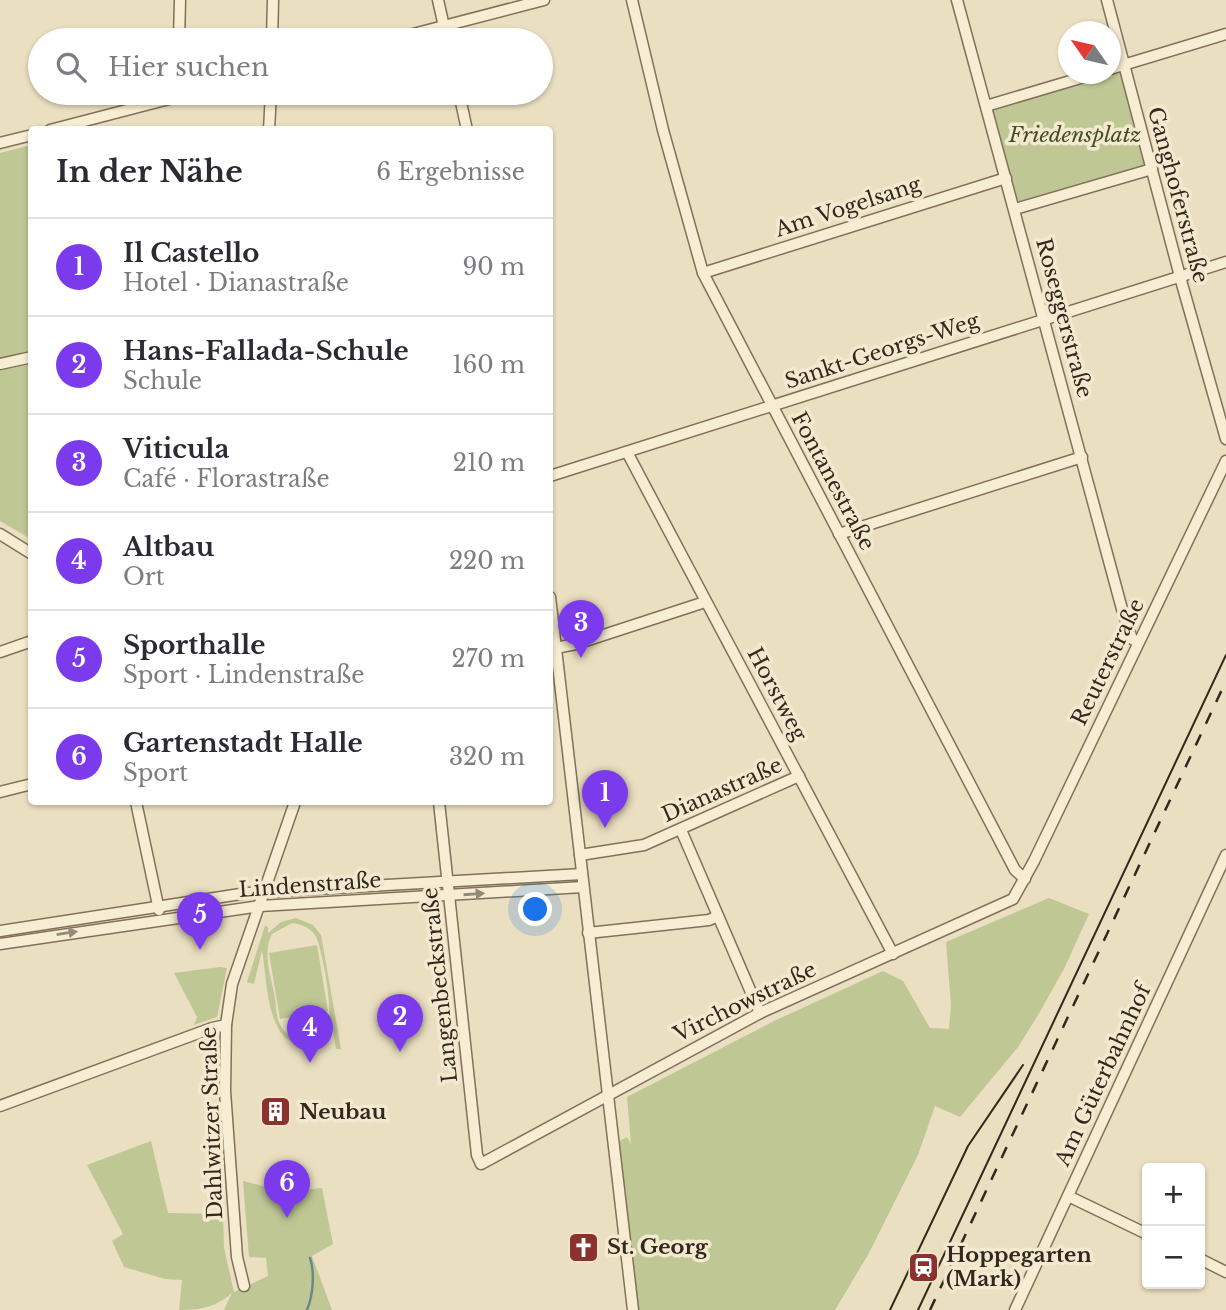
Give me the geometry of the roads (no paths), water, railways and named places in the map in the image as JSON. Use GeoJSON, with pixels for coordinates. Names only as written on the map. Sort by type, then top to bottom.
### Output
{"type":"FeatureCollection","features":[{"type":"Feature","properties":{"kind":"street"},"geometry":{"type":"LineString","coordinates":[[179,28],[180,0]]}},
{"type":"Feature","properties":{"kind":"street"},"geometry":{"type":"LineString","coordinates":[[272,28],[273,0]]}},
{"type":"Feature","properties":{"kind":"street"},"geometry":{"type":"LineString","coordinates":[[438,0],[444,27]]}},
{"type":"Feature","properties":{"kind":"street"},"geometry":{"type":"LineString","coordinates":[[440,28],[544,0]]}},
{"type":"Feature","properties":{"kind":"street","name":"Fontanestraße"},"geometry":{"type":"LineString","coordinates":[[632,0],[663,130],[703,273],[1015,870],[1025,879]]}},
{"type":"Feature","properties":{"kind":"street","name":"Roseggerstraße"},"geometry":{"type":"LineString","coordinates":[[957,0],[1130,635],[1138,642]]}},
{"type":"Feature","properties":{"kind":"street","name":"Ganghoferstraße"},"geometry":{"type":"LineString","coordinates":[[1107,0],[1226,439]]}},
{"type":"Feature","properties":{"kind":"street"},"geometry":{"type":"LineString","coordinates":[[1121,65],[1226,34]]}},
{"type":"Feature","properties":{"kind":"street"},"geometry":{"type":"LineString","coordinates":[[986,106],[1060,84]]}},
{"type":"Feature","properties":{"kind":"street"},"geometry":{"type":"LineString","coordinates":[[65,126],[145,105]]}},
{"type":"Feature","properties":{"kind":"street"},"geometry":{"type":"LineString","coordinates":[[269,126],[270,105]]}},
{"type":"Feature","properties":{"kind":"street"},"geometry":{"type":"LineString","coordinates":[[462,105],[466,126]]}},
{"type":"Feature","properties":{"kind":"street"},"geometry":{"type":"LineString","coordinates":[[0,143],[28,136]]}},
{"type":"Feature","properties":{"kind":"street"},"geometry":{"type":"LineString","coordinates":[[1015,209],[1152,169]]}},
{"type":"Feature","properties":{"kind":"street","name":"Am Vogelsang"},"geometry":{"type":"LineString","coordinates":[[703,273],[1006,178]]}},
{"type":"Feature","properties":{"kind":"street","name":"Sankt-Georgs-Weg"},"geometry":{"type":"LineString","coordinates":[[553,475],[1226,262]]}},
{"type":"Feature","properties":{"kind":"street"},"geometry":{"type":"LineString","coordinates":[[0,364],[28,358]]}},
{"type":"Feature","properties":{"kind":"street","name":"Horstweg"},"geometry":{"type":"LineString","coordinates":[[627,452],[893,954]]}},
{"type":"Feature","properties":{"kind":"street"},"geometry":{"type":"LineString","coordinates":[[839,534],[1082,457]]}},
{"type":"Feature","properties":{"kind":"street","name":"Reuterstraße"},"geometry":{"type":"LineString","coordinates":[[1025,879],[1226,461]]}},
{"type":"Feature","properties":{"kind":"street"},"geometry":{"type":"LineString","coordinates":[[0,534],[28,552]]}},
{"type":"Feature","properties":{"kind":"street"},"geometry":{"type":"LineString","coordinates":[[553,648],[705,602]]}},
{"type":"Feature","properties":{"kind":"street"},"geometry":{"type":"LineString","coordinates":[[0,652],[28,642]]}},
{"type":"Feature","properties":{"kind":"street"},"geometry":{"type":"LineString","coordinates":[[553,655],[580,855],[633,1310]]}},
{"type":"Feature","properties":{"kind":"street","name":"Dianastraße"},"geometry":{"type":"LineString","coordinates":[[580,855],[644,845],[799,776]]}},
{"type":"Feature","properties":{"kind":"street"},"geometry":{"type":"LineString","coordinates":[[0,792],[28,785]]}},
{"type":"Feature","properties":{"kind":"street"},"geometry":{"type":"LineString","coordinates":[[137,805],[160,918]]}},
{"type":"Feature","properties":{"kind":"street","name":"Dahlwitzer Straße"},"geometry":{"type":"LineString","coordinates":[[244,1286],[237,1258],[225,1091],[226,1025],[232,984],[294,805]]}},
{"type":"Feature","properties":{"kind":"street","name":"Langenbeckstraße"},"geometry":{"type":"LineString","coordinates":[[439,805],[477,1155],[481,1164]]}},
{"type":"Feature","properties":{"kind":"street"},"geometry":{"type":"LineString","coordinates":[[681,830],[760,1013]]}},
{"type":"Feature","properties":{"kind":"street","name":"Am Güterbahnhof"},"geometry":{"type":"LineString","coordinates":[[1015,1310],[1226,855]]}},
{"type":"Feature","properties":{"kind":"street","name":"Lindenstraße"},"geometry":{"type":"LineString","coordinates":[[0,931],[264,892],[582,874]]}},
{"type":"Feature","properties":{"kind":"street","name":"Virchowstraße"},"geometry":{"type":"LineString","coordinates":[[481,1164],[760,1013],[1009,902],[1025,879]]}},
{"type":"Feature","properties":{"kind":"street","name":"Lindenstraße"},"geometry":{"type":"LineString","coordinates":[[0,944],[160,918],[260,906],[583,887]]}},
{"type":"Feature","properties":{"kind":"street"},"geometry":{"type":"LineString","coordinates":[[588,933],[709,920],[718,916]]}},
{"type":"Feature","properties":{"kind":"street"},"geometry":{"type":"LineString","coordinates":[[0,1106],[226,1025]]}},
{"type":"Feature","properties":{"kind":"street"},"geometry":{"type":"LineString","coordinates":[[1068,1196],[1142,1232]]}},
{"type":"Feature","properties":{"kind":"street"},"geometry":{"type":"LineString","coordinates":[[1205,1262],[1226,1272]]}},
{"type":"Feature","properties":{"kind":"waterway"},"geometry":{"type":"LineString","coordinates":[[307,1310],[313,1284],[310,1258]]}},
{"type":"Feature","properties":{"kind":"tram line"},"geometry":{"type":"LineString","coordinates":[[918,1310],[1226,655]]}},
{"type":"Feature","properties":{"kind":"tram line"},"geometry":{"type":"LineString","coordinates":[[890,1310],[968,1146],[1023,1065]]}},
{"type":"Feature","properties":{"kind":"railway"},"geometry":{"type":"LineString","coordinates":[[930,1310],[1226,681]]}},
{"type":"Feature","properties":{"kind":"place","name":"Viticula"},"geometry":{"type":"Point","coordinates":[581,658]}},
{"type":"Feature","properties":{"kind":"place","name":"Il Castello"},"geometry":{"type":"Point","coordinates":[605,828]}},
{"type":"Feature","properties":{"kind":"place","name":"Sporthalle"},"geometry":{"type":"Point","coordinates":[200,950]}},
{"type":"Feature","properties":{"kind":"place","name":"Hans-Fallada-Schule"},"geometry":{"type":"Point","coordinates":[400,1052]}},
{"type":"Feature","properties":{"kind":"place","name":"Altbau"},"geometry":{"type":"Point","coordinates":[310,1063]}},
{"type":"Feature","properties":{"kind":"place","name":"Neubau"},"geometry":{"type":"Point","coordinates":[276,1112]}},
{"type":"Feature","properties":{"kind":"place","name":"Gartenstadt Halle"},"geometry":{"type":"Point","coordinates":[287,1218]}},
{"type":"Feature","properties":{"kind":"place","name":"St. Georg"},"geometry":{"type":"Point","coordinates":[584,1247]}},
{"type":"Feature","properties":{"kind":"place","name":"Hoppegarten (Mark)"},"geometry":{"type":"Point","coordinates":[923,1267]}},
{"type":"Feature","properties":{"kind":"park label","name":"Friedensplatz"},"geometry":{"type":"Point","coordinates":[1075,135]}}]}
